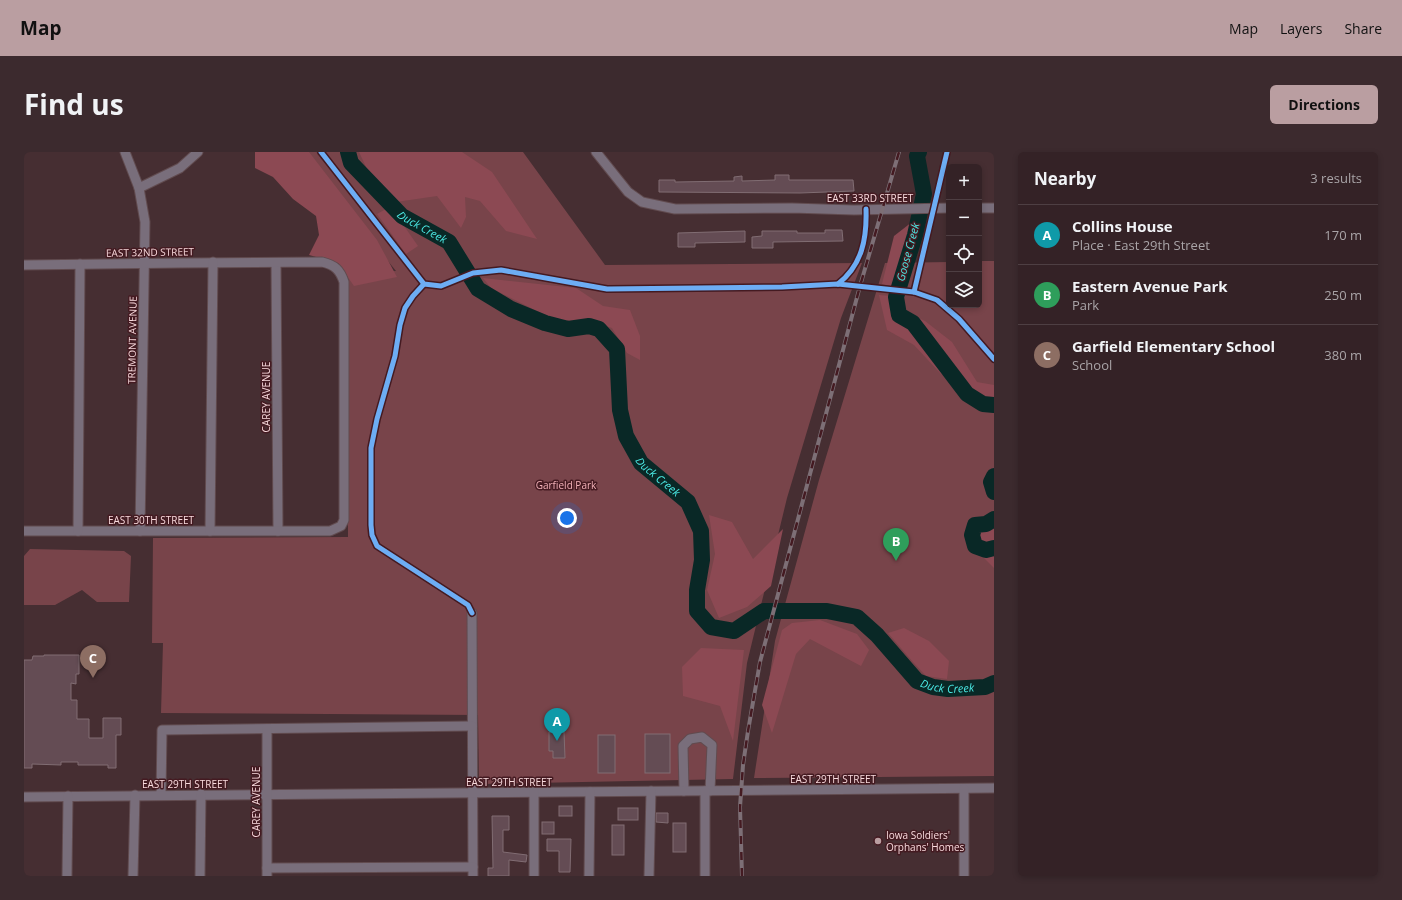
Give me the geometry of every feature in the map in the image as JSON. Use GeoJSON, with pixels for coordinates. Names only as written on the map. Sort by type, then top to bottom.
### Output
{"type":"FeatureCollection","features":[{"type":"Feature","properties":{"kind":"street","name":"TREMONT AVENUE"},"geometry":{"type":"LineString","coordinates":[[125,152],[139,188],[145,222],[140,531]]}},
{"type":"Feature","properties":{"kind":"street"},"geometry":{"type":"LineString","coordinates":[[139,188],[180,168],[198,152]]}},
{"type":"Feature","properties":{"kind":"street","name":"EAST 33RD STREET"},"geometry":{"type":"LineString","coordinates":[[596,152],[628,192],[642,202],[675,209],[792,208],[854,210],[946,208]]}},
{"type":"Feature","properties":{"kind":"street"},"geometry":{"type":"LineString","coordinates":[[982,208],[994,208]]}},
{"type":"Feature","properties":{"kind":"street"},"geometry":{"type":"LineString","coordinates":[[210,531],[213,262]]}},
{"type":"Feature","properties":{"kind":"street","name":"EAST 32ND STREET"},"geometry":{"type":"LineString","coordinates":[[24,265],[322,262],[331,264],[341,273],[344,282],[344,520],[341,526],[330,531],[278,531]]}},
{"type":"Feature","properties":{"kind":"street","name":"CAREY AVENUE"},"geometry":{"type":"LineString","coordinates":[[276,263],[278,531]]}},
{"type":"Feature","properties":{"kind":"street"},"geometry":{"type":"LineString","coordinates":[[78,531],[80,264]]}},
{"type":"Feature","properties":{"kind":"street","name":"EAST 30TH STREET"},"geometry":{"type":"LineString","coordinates":[[24,531],[278,531]]}},
{"type":"Feature","properties":{"kind":"street"},"geometry":{"type":"LineString","coordinates":[[267,872],[473,871],[472,613]]}},
{"type":"Feature","properties":{"kind":"street"},"geometry":{"type":"LineString","coordinates":[[161,795],[162,730],[472,726]]}},
{"type":"Feature","properties":{"kind":"street","name":"CAREY AVENUE"},"geometry":{"type":"LineString","coordinates":[[267,872],[268,729]]}},
{"type":"Feature","properties":{"kind":"street"},"geometry":{"type":"LineString","coordinates":[[684,791],[683,746],[690,739],[702,737],[712,745],[707,791],[705,876]]}},
{"type":"Feature","properties":{"kind":"street","name":"EAST 29TH STREET"},"geometry":{"type":"LineString","coordinates":[[24,796],[994,788]]}},
{"type":"Feature","properties":{"kind":"street"},"geometry":{"type":"LineString","coordinates":[[964,789],[964,876]]}},
{"type":"Feature","properties":{"kind":"street"},"geometry":{"type":"LineString","coordinates":[[649,876],[651,791]]}},
{"type":"Feature","properties":{"kind":"street"},"geometry":{"type":"LineString","coordinates":[[534,792],[534,876]]}},
{"type":"Feature","properties":{"kind":"street"},"geometry":{"type":"LineString","coordinates":[[589,876],[590,792]]}},
{"type":"Feature","properties":{"kind":"street"},"geometry":{"type":"LineString","coordinates":[[200,876],[201,794]]}},
{"type":"Feature","properties":{"kind":"street"},"geometry":{"type":"LineString","coordinates":[[133,876],[135,795]]}},
{"type":"Feature","properties":{"kind":"street"},"geometry":{"type":"LineString","coordinates":[[67,876],[68,796]]}},
{"type":"Feature","properties":{"kind":"green space","name":"Garfield Park"},"geometry":{"type":"Polygon","coordinates":[[[300,152],[523,152],[605,265],[862,263],[841,318],[787,498],[747,663],[733,779],[479,784],[478,715],[161,713],[163,643],[152,643],[153,538],[348,537],[348,272],[396,271],[300,152]]]}},
{"type":"Feature","properties":{"kind":"green space"},"geometry":{"type":"Polygon","coordinates":[[[982,261],[994,261],[994,776],[754,778],[775,641],[819,480],[885,263],[946,262],[946,308],[982,308],[982,261]]]}},
{"type":"Feature","properties":{"kind":"green space"},"geometry":{"type":"Polygon","coordinates":[[[30,549],[124,551],[131,556],[129,602],[97,602],[82,590],[55,605],[24,605],[24,556],[30,549]]]}},
{"type":"Feature","properties":{"kind":"shaded area"},"geometry":{"type":"Polygon","coordinates":[[[255,152],[309,152],[377,240],[397,277],[354,286],[338,263],[309,255],[319,235],[316,216],[293,199],[273,177],[255,168],[255,152]]]}},
{"type":"Feature","properties":{"kind":"shaded area"},"geometry":{"type":"Polygon","coordinates":[[[359,152],[462,152],[492,172],[537,239],[506,231],[480,201],[465,197],[466,217],[461,228],[437,196],[396,202],[368,171],[359,152]]]}},
{"type":"Feature","properties":{"kind":"shaded area"},"geometry":{"type":"Polygon","coordinates":[[[386,209],[402,223],[418,246],[406,254],[377,214],[386,209]]]}},
{"type":"Feature","properties":{"kind":"shaded area"},"geometry":{"type":"Polygon","coordinates":[[[912,222],[893,287],[882,284],[894,236],[912,222]]]}},
{"type":"Feature","properties":{"kind":"shaded area"},"geometry":{"type":"Polygon","coordinates":[[[483,278],[576,288],[603,306],[630,310],[640,336],[640,360],[627,353],[612,328],[587,320],[561,323],[491,288],[483,278]]]}},
{"type":"Feature","properties":{"kind":"shaded area"},"geometry":{"type":"Polygon","coordinates":[[[879,295],[903,297],[906,312],[925,321],[952,342],[977,382],[994,385],[994,400],[986,399],[941,374],[914,345],[887,330],[879,295]]]}},
{"type":"Feature","properties":{"kind":"shaded area"},"geometry":{"type":"Polygon","coordinates":[[[709,515],[732,522],[753,559],[783,529],[771,586],[747,607],[719,618],[707,590],[715,554],[709,515]]]}},
{"type":"Feature","properties":{"kind":"shaded area"},"geometry":{"type":"Polygon","coordinates":[[[994,519],[994,568],[969,543],[994,519]]]}},
{"type":"Feature","properties":{"kind":"shaded area"},"geometry":{"type":"Polygon","coordinates":[[[820,620],[857,634],[869,650],[861,666],[810,639],[796,654],[772,733],[762,705],[782,630],[792,623],[820,620]]]}},
{"type":"Feature","properties":{"kind":"shaded area"},"geometry":{"type":"Polygon","coordinates":[[[904,628],[929,641],[949,661],[947,679],[926,676],[888,633],[904,628]]]}},
{"type":"Feature","properties":{"kind":"shaded area"},"geometry":{"type":"Polygon","coordinates":[[[701,648],[744,650],[733,741],[720,706],[683,696],[682,667],[701,648]]]}},
{"type":"Feature","properties":{"kind":"building"},"geometry":{"type":"Polygon","coordinates":[[[775,175],[789,175],[789,180],[853,180],[854,191],[800,193],[659,192],[659,180],[675,180],[675,182],[734,181],[734,177],[742,176],[742,181],[775,180],[775,175]]]}},
{"type":"Feature","properties":{"kind":"building"},"geometry":{"type":"Polygon","coordinates":[[[825,230],[842,230],[843,241],[773,242],[773,248],[752,248],[752,237],[762,236],[762,231],[825,233],[825,230]]]}},
{"type":"Feature","properties":{"kind":"building"},"geometry":{"type":"Polygon","coordinates":[[[745,231],[745,242],[695,243],[695,247],[678,247],[678,233],[745,231]]]}},
{"type":"Feature","properties":{"kind":"building"},"geometry":{"type":"Polygon","coordinates":[[[79,655],[79,674],[76,674],[76,684],[71,683],[71,700],[77,700],[77,719],[89,719],[89,738],[103,738],[103,718],[121,718],[121,735],[116,735],[116,768],[108,768],[108,765],[78,765],[78,762],[61,762],[61,765],[32,764],[32,768],[24,768],[24,660],[32,660],[33,656],[79,655]]]}},
{"type":"Feature","properties":{"kind":"building"},"geometry":{"type":"Polygon","coordinates":[[[549,732],[564,732],[565,758],[553,758],[553,751],[549,751],[549,732]]]}},
{"type":"Feature","properties":{"kind":"building"},"geometry":{"type":"Polygon","coordinates":[[[645,734],[670,734],[670,773],[645,773],[645,734]]]}},
{"type":"Feature","properties":{"kind":"building"},"geometry":{"type":"Polygon","coordinates":[[[598,735],[615,735],[615,773],[598,773],[598,735]]]}},
{"type":"Feature","properties":{"kind":"building"},"geometry":{"type":"Polygon","coordinates":[[[559,806],[572,806],[572,816],[559,816],[559,806]]]}},
{"type":"Feature","properties":{"kind":"building"},"geometry":{"type":"Polygon","coordinates":[[[618,808],[638,808],[638,820],[618,820],[618,808]]]}},
{"type":"Feature","properties":{"kind":"building"},"geometry":{"type":"Polygon","coordinates":[[[656,813],[668,813],[668,823],[656,822],[656,813]]]}},
{"type":"Feature","properties":{"kind":"building"},"geometry":{"type":"Polygon","coordinates":[[[492,816],[509,816],[509,830],[503,830],[503,852],[527,855],[526,862],[509,860],[509,876],[488,876],[488,868],[493,868],[492,816]]]}},
{"type":"Feature","properties":{"kind":"building"},"geometry":{"type":"Polygon","coordinates":[[[542,822],[554,822],[554,834],[542,834],[542,822]]]}},
{"type":"Feature","properties":{"kind":"building"},"geometry":{"type":"Polygon","coordinates":[[[673,823],[686,823],[686,852],[673,852],[673,823]]]}},
{"type":"Feature","properties":{"kind":"building"},"geometry":{"type":"Polygon","coordinates":[[[612,825],[624,825],[624,855],[612,855],[612,825]]]}},
{"type":"Feature","properties":{"kind":"building"},"geometry":{"type":"Polygon","coordinates":[[[547,839],[571,839],[570,872],[559,872],[559,851],[547,851],[547,839]]]}},
{"type":"Feature","properties":{"kind":"waterway","name":"Duck Creek"},"geometry":{"type":"LineString","coordinates":[[348,152],[351,163],[402,216],[449,242],[478,289],[511,309],[545,323],[568,329],[589,326],[599,329],[617,349],[620,410],[626,436],[641,463],[688,502],[701,531],[702,560],[697,590],[697,611],[711,627],[734,631],[764,611],[827,611],[857,617],[877,635],[917,681],[933,687],[948,689],[985,687],[994,683]]}},
{"type":"Feature","properties":{"kind":"waterway","name":"Goose Creek"},"geometry":{"type":"LineString","coordinates":[[919,152],[917,156],[924,194],[915,235],[896,297],[899,315],[913,323],[967,394],[983,404],[994,405]]}},
{"type":"Feature","properties":{"kind":"waterway","name":"Goose Creek"},"geometry":{"type":"LineString","coordinates":[[994,476],[991,482],[994,492]]}},
{"type":"Feature","properties":{"kind":"waterway","name":"Goose Creek"},"geometry":{"type":"LineString","coordinates":[[994,519],[986,524],[975,525],[972,535],[975,546],[986,550],[994,548]]}},
{"type":"Feature","properties":{"kind":"railway"},"geometry":{"type":"LineString","coordinates":[[742,876],[740,807],[743,765],[760,662],[860,286],[899,152]]}},
{"type":"Feature","properties":{"kind":"cycle path"},"geometry":{"type":"LineString","coordinates":[[321,152],[424,284],[441,286],[473,273],[501,270],[607,289],[782,287],[838,284],[914,292],[937,300],[959,319],[994,359]]}},
{"type":"Feature","properties":{"kind":"cycle path"},"geometry":{"type":"LineString","coordinates":[[914,292],[947,152]]}},
{"type":"Feature","properties":{"kind":"cycle path"},"geometry":{"type":"LineString","coordinates":[[838,284],[846,277],[858,260],[864,241],[866,209]]}},
{"type":"Feature","properties":{"kind":"cycle path"},"geometry":{"type":"LineString","coordinates":[[424,284],[405,308],[400,325],[395,356],[377,419],[371,448],[372,535],[377,546],[468,605],[472,613]]}},
{"type":"Feature","properties":{"kind":"place","name":"Eastern Avenue Park"},"geometry":{"type":"Point","coordinates":[896,561]}},
{"type":"Feature","properties":{"kind":"place","name":"Garfield Elementary School"},"geometry":{"type":"Point","coordinates":[93,678]}},
{"type":"Feature","properties":{"kind":"place","name":"Collins House"},"geometry":{"type":"Point","coordinates":[557,741]}},
{"type":"Feature","properties":{"kind":"place","name":"Iowa Soldiers' Orphans' Homes"},"geometry":{"type":"Point","coordinates":[878,841]}}]}
